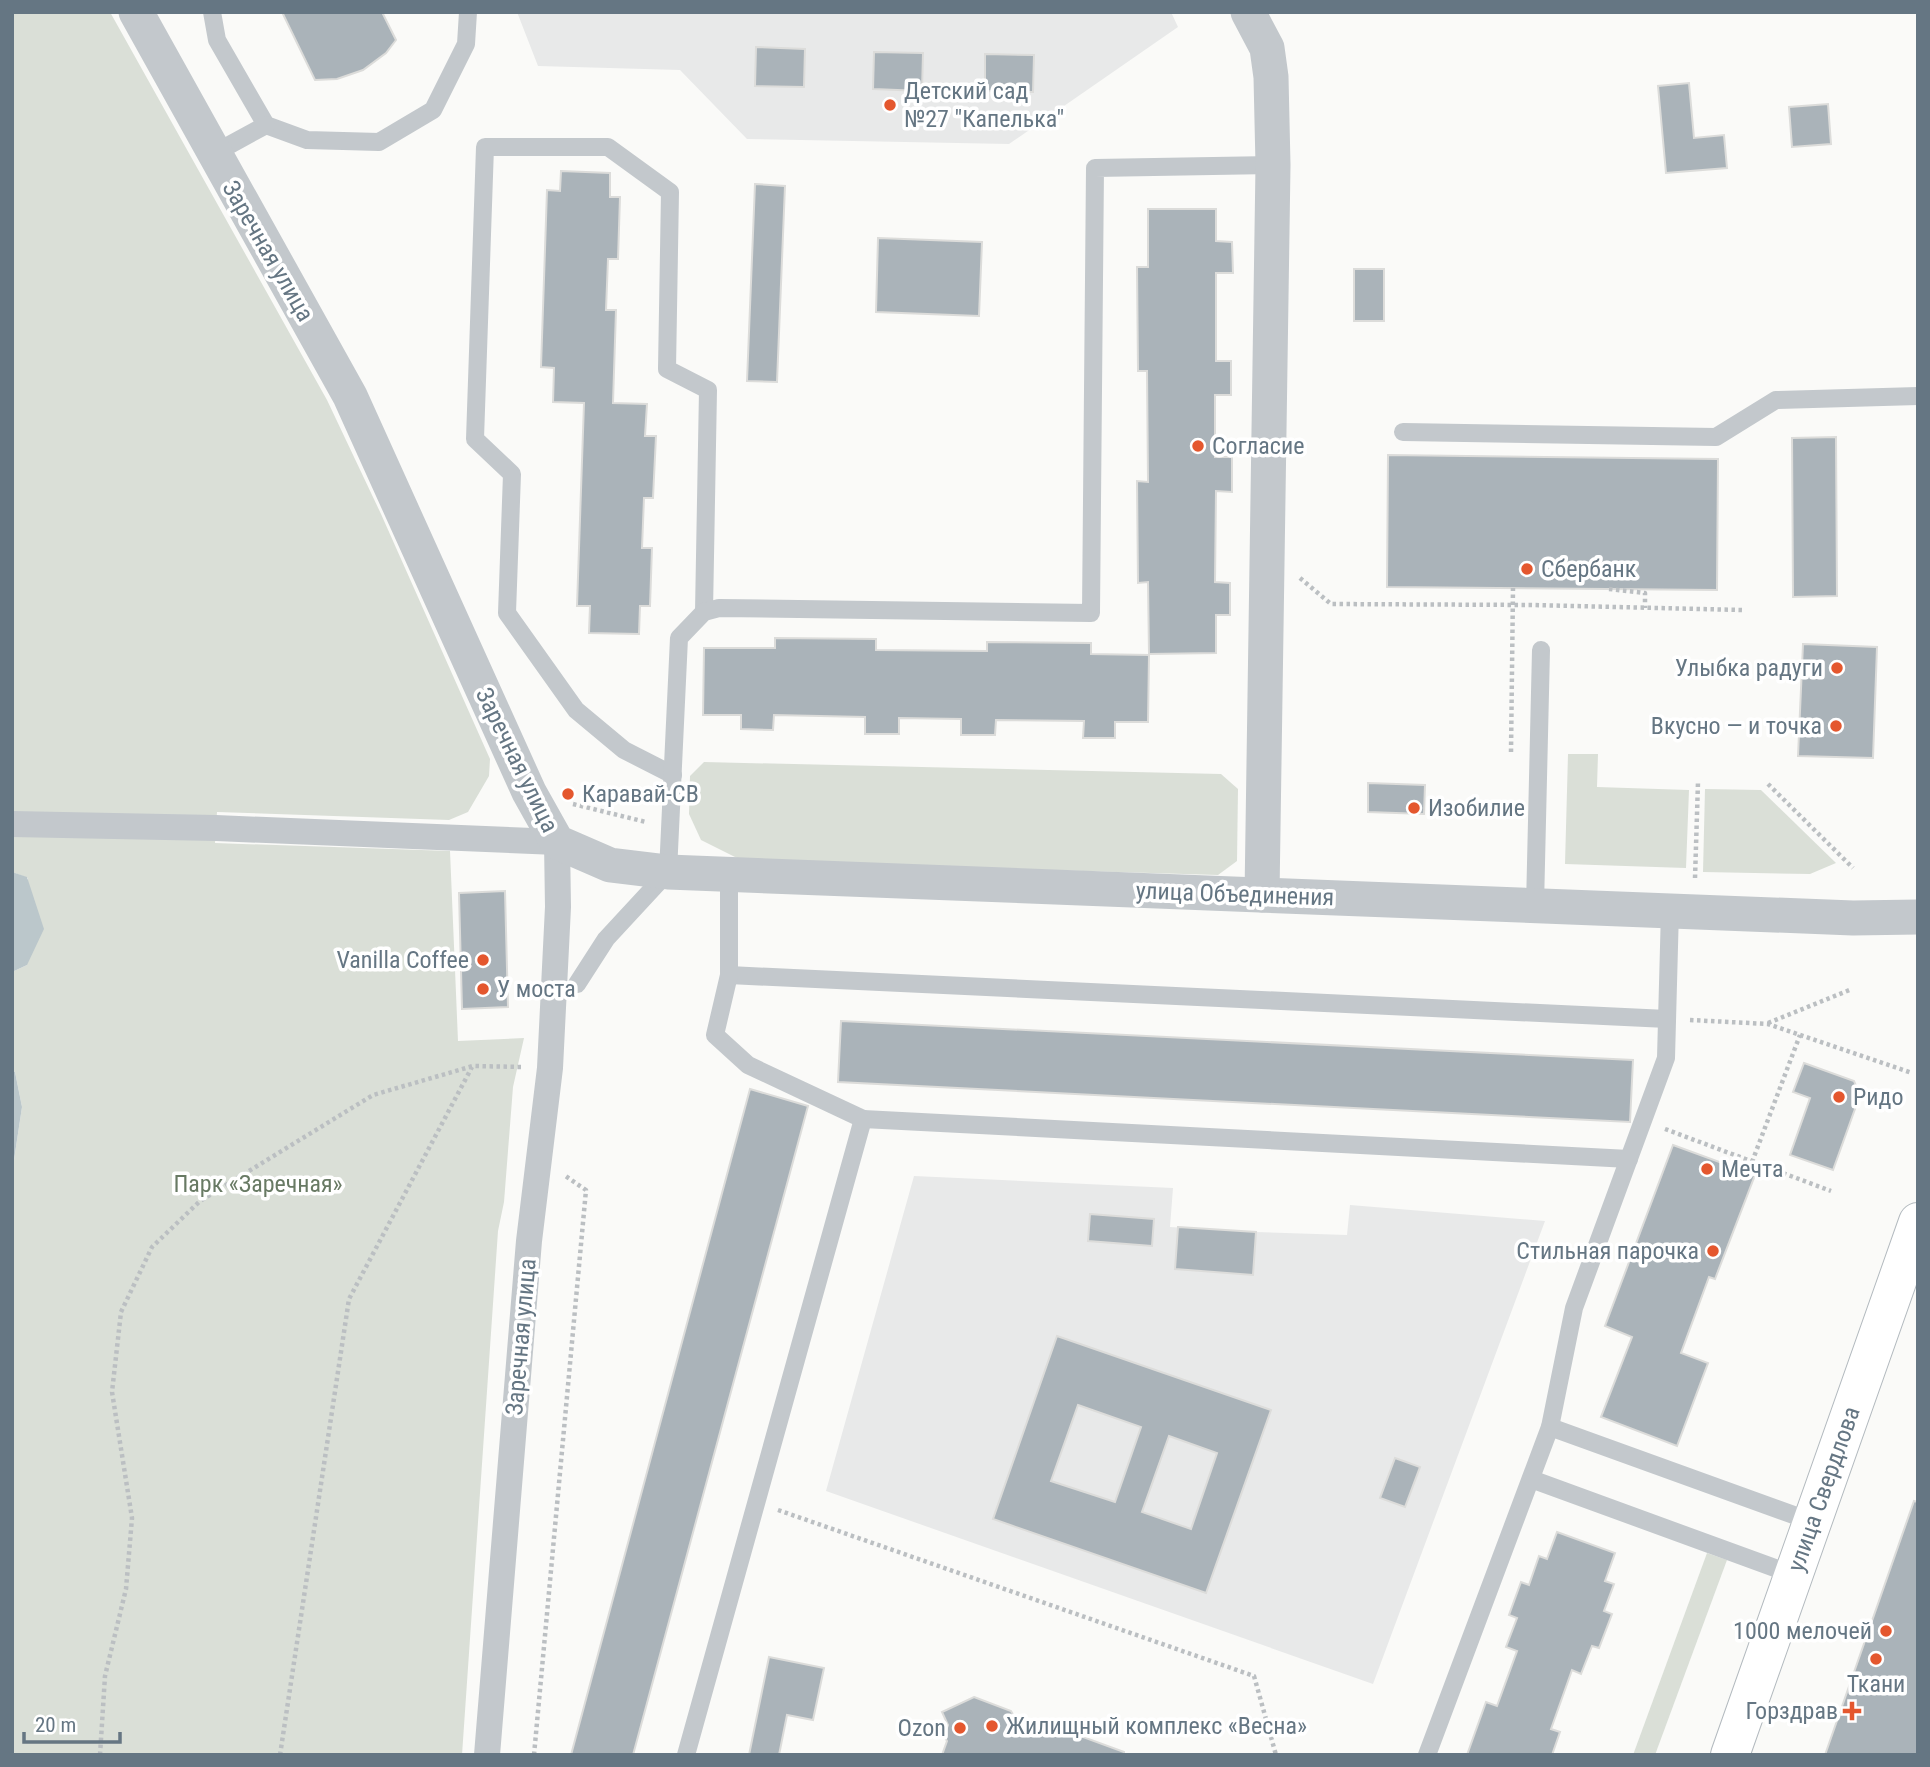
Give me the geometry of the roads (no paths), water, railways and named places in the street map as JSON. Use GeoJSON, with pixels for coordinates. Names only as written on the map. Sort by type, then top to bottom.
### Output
{"type":"FeatureCollection","features":[{"type":"Feature","properties":{"kind":"main road","name":"улица Свердлова"},"geometry":{"type":"LineString","coordinates":[[1730,1755],[1918,1222]]}},
{"type":"Feature","properties":{"kind":"street","name":"Заречная улица"},"geometry":{"type":"LineString","coordinates":[[136,12],[351,396],[529,792],[557,842],[558,908],[546,1111],[529,1241],[487,1755]]}},
{"type":"Feature","properties":{"kind":"street"},"geometry":{"type":"LineString","coordinates":[[1248,12],[1267,48],[1271,76],[1273,165],[1262,895]]}},
{"type":"Feature","properties":{"kind":"street"},"geometry":{"type":"LineString","coordinates":[[12,824],[216,828],[557,842]]}},
{"type":"Feature","properties":{"kind":"street","name":"улица Объединения"},"geometry":{"type":"LineString","coordinates":[[557,842],[610,864],[668,872],[1853,918],[1918,917]]}},
{"type":"Feature","properties":{"kind":"lane"},"geometry":{"type":"LineString","coordinates":[[212,12],[217,40],[265,125],[307,140],[379,142],[433,110],[466,44],[468,12]]}},
{"type":"Feature","properties":{"kind":"lane"},"geometry":{"type":"LineString","coordinates":[[213,153],[265,125]]}},
{"type":"Feature","properties":{"kind":"lane"},"geometry":{"type":"LineString","coordinates":[[673,775],[624,751],[576,710],[507,613],[512,474],[475,439],[485,147],[608,147],[670,192],[667,369],[708,390],[704,612]]}},
{"type":"Feature","properties":{"kind":"lane"},"geometry":{"type":"LineString","coordinates":[[577,984],[606,939],[668,872],[679,638],[704,612],[719,608],[1091,613],[1095,169],[1273,165]]}},
{"type":"Feature","properties":{"kind":"lane"},"geometry":{"type":"LineString","coordinates":[[1403,432],[1716,437],[1776,400],[1918,396]]}},
{"type":"Feature","properties":{"kind":"lane"},"geometry":{"type":"LineString","coordinates":[[1535,906],[1541,650]]}},
{"type":"Feature","properties":{"kind":"lane"},"geometry":{"type":"LineString","coordinates":[[729,874],[729,975],[715,1035],[748,1065],[863,1119],[1629,1160]]}},
{"type":"Feature","properties":{"kind":"lane"},"geometry":{"type":"LineString","coordinates":[[1427,1755],[1550,1427],[1574,1308],[1666,1058],[1670,910]]}},
{"type":"Feature","properties":{"kind":"lane"},"geometry":{"type":"LineString","coordinates":[[729,975],[1667,1019]]}},
{"type":"Feature","properties":{"kind":"lane"},"geometry":{"type":"LineString","coordinates":[[686,1755],[863,1119]]}},
{"type":"Feature","properties":{"kind":"lane"},"geometry":{"type":"LineString","coordinates":[[1550,1427],[1813,1522]]}},
{"type":"Feature","properties":{"kind":"lane"},"geometry":{"type":"LineString","coordinates":[[1531,1479],[1794,1575]]}},
{"type":"Feature","properties":{"kind":"place","name":"Детский сад №27 \"Капелька\""},"geometry":{"type":"Point","coordinates":[890,105]}},
{"type":"Feature","properties":{"kind":"place","name":"Согласие"},"geometry":{"type":"Point","coordinates":[1198,446]}},
{"type":"Feature","properties":{"kind":"place","name":"Сбербанк"},"geometry":{"type":"Point","coordinates":[1527,569]}},
{"type":"Feature","properties":{"kind":"place","name":"Улыбка радуги"},"geometry":{"type":"Point","coordinates":[1837,668]}},
{"type":"Feature","properties":{"kind":"place","name":"Вкусно — и точка"},"geometry":{"type":"Point","coordinates":[1836,726]}},
{"type":"Feature","properties":{"kind":"place","name":"Каравай-СВ"},"geometry":{"type":"Point","coordinates":[568,794]}},
{"type":"Feature","properties":{"kind":"place","name":"Изобилие"},"geometry":{"type":"Point","coordinates":[1414,808]}},
{"type":"Feature","properties":{"kind":"place","name":"Vanilla Coffee"},"geometry":{"type":"Point","coordinates":[483,960]}},
{"type":"Feature","properties":{"kind":"place","name":"У моста"},"geometry":{"type":"Point","coordinates":[483,989]}},
{"type":"Feature","properties":{"kind":"place","name":"Ридо"},"geometry":{"type":"Point","coordinates":[1839,1097]}},
{"type":"Feature","properties":{"kind":"place","name":"Мечта"},"geometry":{"type":"Point","coordinates":[1707,1169]}},
{"type":"Feature","properties":{"kind":"place","name":"Стильная парочка"},"geometry":{"type":"Point","coordinates":[1713,1251]}},
{"type":"Feature","properties":{"kind":"place","name":"1000 мелочей"},"geometry":{"type":"Point","coordinates":[1886,1631]}},
{"type":"Feature","properties":{"kind":"place","name":"Ткани"},"geometry":{"type":"Point","coordinates":[1876,1659]}},
{"type":"Feature","properties":{"kind":"place","name":"Горздрав"},"geometry":{"type":"Point","coordinates":[1852,1711]}},
{"type":"Feature","properties":{"kind":"place","name":"Жилищный комплекс «Весна»"},"geometry":{"type":"Point","coordinates":[992,1726]}},
{"type":"Feature","properties":{"kind":"place","name":"Ozon"},"geometry":{"type":"Point","coordinates":[960,1728]}},
{"type":"Feature","properties":{"kind":"park label","name":"Парк «Заречная»"},"geometry":{"type":"Point","coordinates":[258,1184]}}]}
